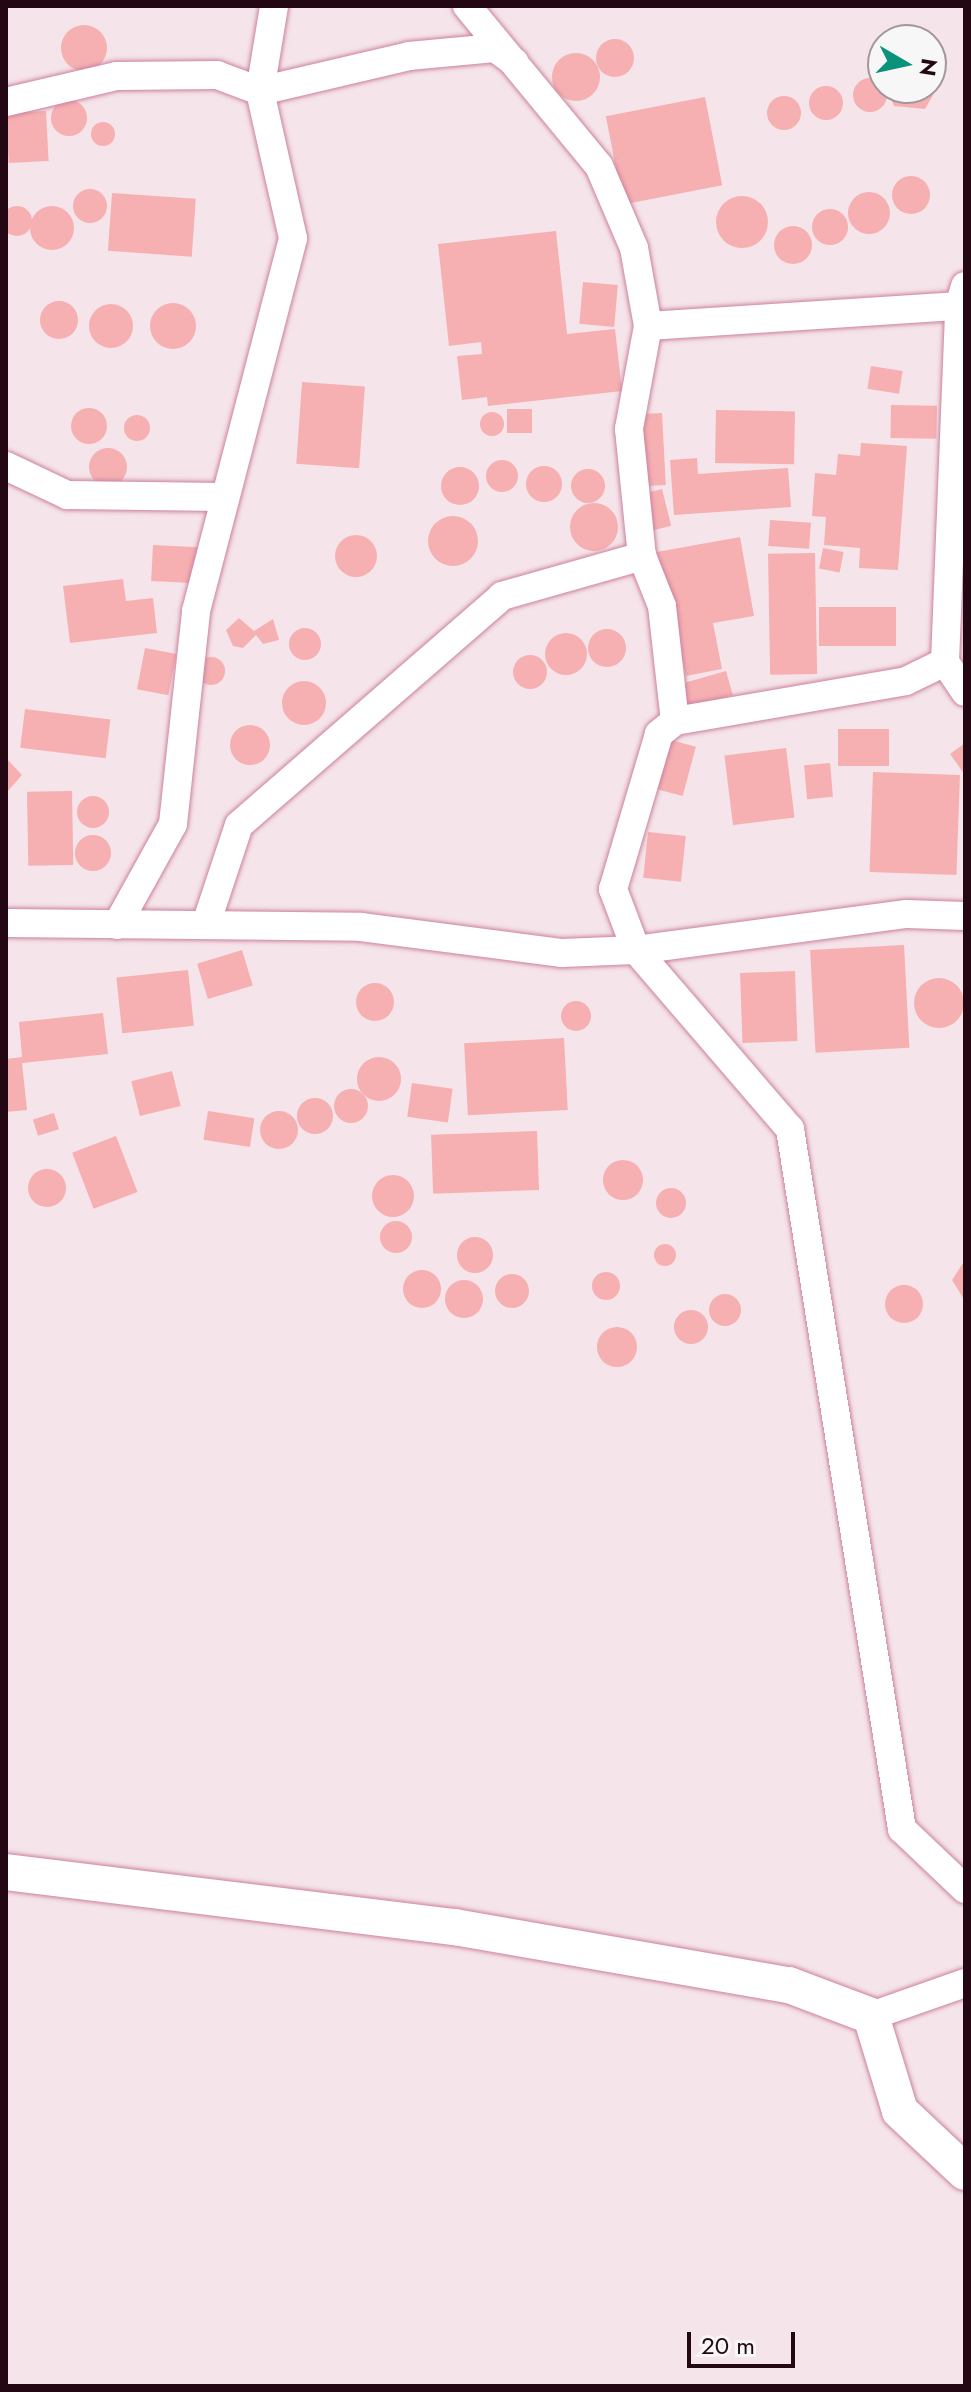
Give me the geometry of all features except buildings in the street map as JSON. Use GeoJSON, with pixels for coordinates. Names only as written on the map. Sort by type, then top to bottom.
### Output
{"type":"FeatureCollection","features":[{"type":"Feature","properties":{"kind":"street"},"geometry":{"type":"LineString","coordinates":[[117,925],[173,824],[196,611],[293,238],[260,91],[274,6]]}},
{"type":"Feature","properties":{"kind":"street"},"geometry":{"type":"LineString","coordinates":[[467,6],[525,71],[599,166],[634,248],[648,326],[629,429],[642,556],[662,606],[675,721]]}},
{"type":"Feature","properties":{"kind":"street"},"geometry":{"type":"LineString","coordinates":[[6,102],[117,76],[217,75],[260,91],[409,56],[495,48],[525,71]]}},
{"type":"Feature","properties":{"kind":"street"},"geometry":{"type":"LineString","coordinates":[[648,326],[962,296],[945,662],[965,692]]}},
{"type":"Feature","properties":{"kind":"street"},"geometry":{"type":"LineString","coordinates":[[6,466],[67,495],[224,497]]}},
{"type":"Feature","properties":{"kind":"street"},"geometry":{"type":"LineString","coordinates":[[206,924],[239,825],[502,596],[642,556]]}},
{"type":"Feature","properties":{"kind":"street"},"geometry":{"type":"LineString","coordinates":[[945,662],[906,681],[675,721],[659,734],[613,889],[636,950],[790,1129],[902,1829],[965,1889]]}},
{"type":"Feature","properties":{"kind":"street"},"geometry":{"type":"LineString","coordinates":[[6,923],[361,927],[562,953],[636,950],[907,914],[965,916]]}},
{"type":"Feature","properties":{"kind":"street"},"geometry":{"type":"LineString","coordinates":[[6,1872],[685,1961],[789,1985],[871,2016],[965,1983]]}},
{"type":"Feature","properties":{"kind":"street"},"geometry":{"type":"LineString","coordinates":[[871,2016],[900,2111],[965,2172]]}}]}
